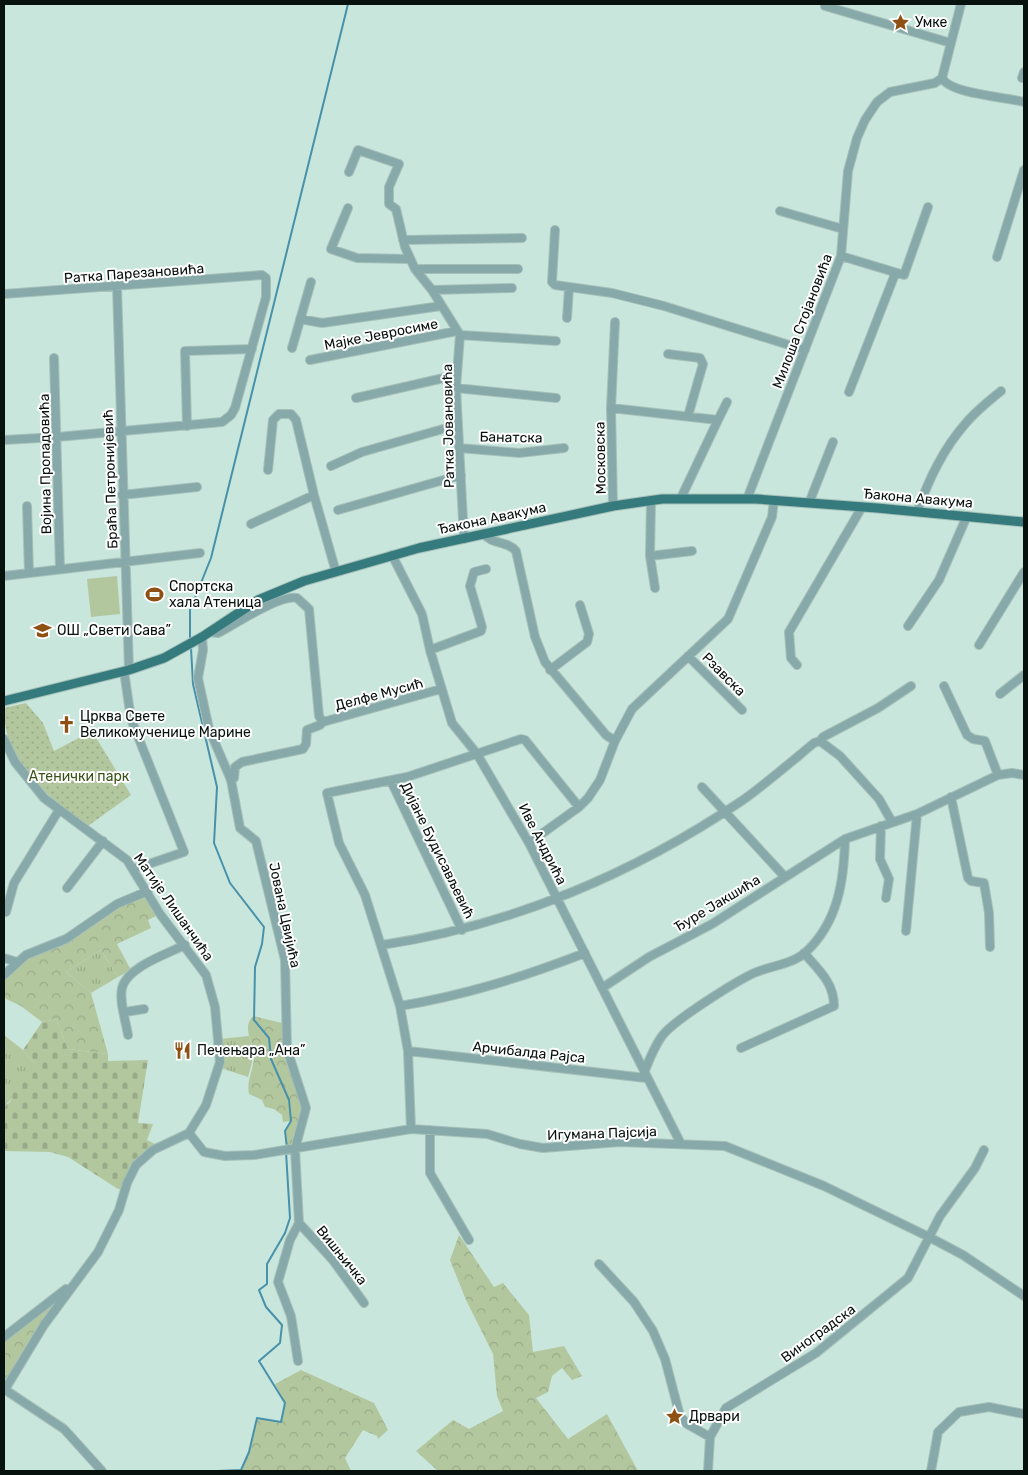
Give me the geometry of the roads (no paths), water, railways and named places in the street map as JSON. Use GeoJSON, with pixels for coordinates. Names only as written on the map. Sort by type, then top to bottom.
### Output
{"type":"FeatureCollection","features":[{"type":"Feature","properties":{"kind":"main road","name":"Ђакона Авакума"},"geometry":{"type":"LineString","coordinates":[[4,701],[126,670],[164,658],[204,636],[258,600],[282,589],[392,555],[613,506],[651,500],[681,498],[774,500],[1024,522]]}},
{"type":"Feature","properties":{"kind":"street"},"geometry":{"type":"LineString","coordinates":[[961,4],[942,78],[944,83],[956,89],[1024,102]]}},
{"type":"Feature","properties":{"kind":"street"},"geometry":{"type":"LineString","coordinates":[[825,6],[951,43]]}},
{"type":"Feature","properties":{"kind":"street","name":"Милоша Стојановића"},"geometry":{"type":"LineString","coordinates":[[747,499],[841,256],[848,171],[857,138],[865,120],[877,102],[890,92],[935,83],[942,78]]}},
{"type":"Feature","properties":{"kind":"street"},"geometry":{"type":"LineString","coordinates":[[350,172],[358,150],[400,164],[389,187],[389,204],[396,210],[403,240],[414,269],[432,290],[458,333]]}},
{"type":"Feature","properties":{"kind":"street"},"geometry":{"type":"LineString","coordinates":[[997,257],[1024,170]]}},
{"type":"Feature","properties":{"kind":"street"},"geometry":{"type":"LineString","coordinates":[[841,256],[904,275],[909,266],[928,207]]}},
{"type":"Feature","properties":{"kind":"street"},"geometry":{"type":"LineString","coordinates":[[348,208],[330,249],[357,258],[410,259]]}},
{"type":"Feature","properties":{"kind":"street"},"geometry":{"type":"LineString","coordinates":[[780,212],[843,229]]}},
{"type":"Feature","properties":{"kind":"street"},"geometry":{"type":"LineString","coordinates":[[555,230],[552,282],[555,285],[612,293],[664,306],[805,350]]}},
{"type":"Feature","properties":{"kind":"street"},"geometry":{"type":"LineString","coordinates":[[403,240],[522,238]]}},
{"type":"Feature","properties":{"kind":"street"},"geometry":{"type":"LineString","coordinates":[[414,269],[518,269]]}},
{"type":"Feature","properties":{"kind":"street"},"geometry":{"type":"LineString","coordinates":[[849,392],[896,274]]}},
{"type":"Feature","properties":{"kind":"street","name":"Ратка Парезановића"},"geometry":{"type":"LineString","coordinates":[[4,294],[262,276],[266,278],[266,297],[252,349]]}},
{"type":"Feature","properties":{"kind":"street"},"geometry":{"type":"LineString","coordinates":[[292,348],[310,282]]}},
{"type":"Feature","properties":{"kind":"street","name":"Браћа Петронијевић"},"geometry":{"type":"LineString","coordinates":[[117,287],[125,562],[126,670],[131,719],[184,852],[134,869]]}},
{"type":"Feature","properties":{"kind":"street"},"geometry":{"type":"LineString","coordinates":[[432,290],[512,288]]}},
{"type":"Feature","properties":{"kind":"street"},"geometry":{"type":"LineString","coordinates":[[567,318],[569,288]]}},
{"type":"Feature","properties":{"kind":"street"},"geometry":{"type":"LineString","coordinates":[[300,319],[322,323],[441,306]]}},
{"type":"Feature","properties":{"kind":"street","name":"Московска"},"geometry":{"type":"LineString","coordinates":[[613,506],[612,408],[615,322]]}},
{"type":"Feature","properties":{"kind":"street","name":"Мајке Јевросиме"},"geometry":{"type":"LineString","coordinates":[[310,360],[458,333],[556,341]]}},
{"type":"Feature","properties":{"kind":"street","name":"Ратка Јовановића"},"geometry":{"type":"LineString","coordinates":[[458,333],[457,425],[464,539]]}},
{"type":"Feature","properties":{"kind":"street"},"geometry":{"type":"LineString","coordinates":[[4,440],[120,432],[187,426],[222,422],[231,415],[252,349],[185,351],[187,426]]}},
{"type":"Feature","properties":{"kind":"street"},"geometry":{"type":"LineString","coordinates":[[668,354],[700,358],[703,364],[688,416]]}},
{"type":"Feature","properties":{"kind":"street","name":"Војина Пропадовића"},"geometry":{"type":"LineString","coordinates":[[54,358],[58,437],[60,569]]}},
{"type":"Feature","properties":{"kind":"street"},"geometry":{"type":"LineString","coordinates":[[356,398],[457,375]]}},
{"type":"Feature","properties":{"kind":"street"},"geometry":{"type":"LineString","coordinates":[[456,388],[556,398]]}},
{"type":"Feature","properties":{"kind":"street"},"geometry":{"type":"LineString","coordinates":[[917,512],[932,473],[943,454],[966,423],[1001,391]]}},
{"type":"Feature","properties":{"kind":"street"},"geometry":{"type":"LineString","coordinates":[[681,498],[727,402]]}},
{"type":"Feature","properties":{"kind":"street"},"geometry":{"type":"LineString","coordinates":[[612,408],[718,420]]}},
{"type":"Feature","properties":{"kind":"street"},"geometry":{"type":"LineString","coordinates":[[268,470],[273,420],[279,414],[291,414],[296,420],[314,495],[336,572]]}},
{"type":"Feature","properties":{"kind":"street"},"geometry":{"type":"LineString","coordinates":[[331,466],[362,452],[457,425]]}},
{"type":"Feature","properties":{"kind":"street"},"geometry":{"type":"LineString","coordinates":[[809,503],[833,442]]}},
{"type":"Feature","properties":{"kind":"street","name":"Банатска"},"geometry":{"type":"LineString","coordinates":[[458,448],[519,453],[564,448]]}},
{"type":"Feature","properties":{"kind":"street"},"geometry":{"type":"LineString","coordinates":[[338,510],[461,475]]}},
{"type":"Feature","properties":{"kind":"street"},"geometry":{"type":"LineString","coordinates":[[122,495],[197,487]]}},
{"type":"Feature","properties":{"kind":"street"},"geometry":{"type":"LineString","coordinates":[[251,524],[314,495]]}},
{"type":"Feature","properties":{"kind":"street"},"geometry":{"type":"LineString","coordinates":[[651,500],[650,556],[655,588]]}},
{"type":"Feature","properties":{"kind":"street"},"geometry":{"type":"LineString","coordinates":[[529,843],[579,807],[600,780],[614,741],[632,709],[732,612],[772,517],[774,500]]}},
{"type":"Feature","properties":{"kind":"street"},"geometry":{"type":"LineString","coordinates":[[27,506],[29,573]]}},
{"type":"Feature","properties":{"kind":"street"},"geometry":{"type":"LineString","coordinates":[[797,666],[792,658],[790,632],[862,507]]}},
{"type":"Feature","properties":{"kind":"street"},"geometry":{"type":"LineString","coordinates":[[908,626],[939,580],[967,516]]}},
{"type":"Feature","properties":{"kind":"street"},"geometry":{"type":"LineString","coordinates":[[484,534],[491,540],[509,544],[516,550],[535,637],[550,670],[606,735],[614,741]]}},
{"type":"Feature","properties":{"kind":"street"},"geometry":{"type":"LineString","coordinates":[[650,556],[692,551]]}},
{"type":"Feature","properties":{"kind":"street"},"geometry":{"type":"LineString","coordinates":[[4,576],[200,553]]}},
{"type":"Feature","properties":{"kind":"street","name":"Иве Андрића"},"geometry":{"type":"LineString","coordinates":[[392,555],[422,614],[430,650],[452,722],[478,754],[529,843],[681,1144]]}},
{"type":"Feature","properties":{"kind":"street"},"geometry":{"type":"LineString","coordinates":[[430,650],[481,632],[482,627],[470,582],[474,572],[486,569]]}},
{"type":"Feature","properties":{"kind":"street"},"geometry":{"type":"LineString","coordinates":[[979,645],[1024,572]]}},
{"type":"Feature","properties":{"kind":"street"},"geometry":{"type":"LineString","coordinates":[[204,636],[218,633],[286,598],[297,598],[309,609],[319,712],[323,722],[307,730],[306,744],[303,749],[238,764],[231,780]]}},
{"type":"Feature","properties":{"kind":"street"},"geometry":{"type":"LineString","coordinates":[[550,670],[584,647],[587,642],[589,634],[580,605]]}},
{"type":"Feature","properties":{"kind":"street","name":"Јована Цвијића"},"geometry":{"type":"LineString","coordinates":[[204,636],[198,678],[209,729],[231,780],[240,828],[256,841],[285,960],[287,1049],[306,1108],[295,1149],[299,1223]]}},
{"type":"Feature","properties":{"kind":"street","name":"Рзавска"},"geometry":{"type":"LineString","coordinates":[[688,656],[742,710]]}},
{"type":"Feature","properties":{"kind":"street"},"geometry":{"type":"LineString","coordinates":[[1000,694],[1024,675]]}},
{"type":"Feature","properties":{"kind":"street"},"geometry":{"type":"LineString","coordinates":[[382,945],[421,940],[462,930],[598,882],[724,811],[744,798],[814,743],[878,708],[911,686]]}},
{"type":"Feature","properties":{"kind":"street"},"geometry":{"type":"LineString","coordinates":[[944,686],[967,735],[974,739],[985,741],[998,775],[1012,773],[1024,775]]}},
{"type":"Feature","properties":{"kind":"street","name":"Делфе Мусић"},"geometry":{"type":"LineString","coordinates":[[323,722],[441,689]]}},
{"type":"Feature","properties":{"kind":"street","name":"Матије Лишанчића"},"geometry":{"type":"LineString","coordinates":[[4,739],[23,774],[44,798],[117,851],[134,869],[160,914],[199,962],[209,980],[215,1006],[220,1062],[213,1088],[189,1133]]}},
{"type":"Feature","properties":{"kind":"street"},"geometry":{"type":"LineString","coordinates":[[411,1129],[408,1051],[400,1006],[365,895],[340,843],[327,793],[408,777],[521,739],[526,740],[579,807]]}},
{"type":"Feature","properties":{"kind":"street"},"geometry":{"type":"LineString","coordinates":[[820,741],[840,756],[879,799],[892,822]]}},
{"type":"Feature","properties":{"kind":"street","name":"Ђуре Јакшића"},"geometry":{"type":"LineString","coordinates":[[602,988],[649,957],[712,924],[845,839],[916,814],[998,775]]}},
{"type":"Feature","properties":{"kind":"street","name":"Дијане Будисављевић"},"geometry":{"type":"LineString","coordinates":[[391,781],[462,930]]}},
{"type":"Feature","properties":{"kind":"street"},"geometry":{"type":"LineString","coordinates":[[702,787],[785,877]]}},
{"type":"Feature","properties":{"kind":"street"},"geometry":{"type":"LineString","coordinates":[[951,797],[968,878],[971,881],[984,882],[989,913],[990,947]]}},
{"type":"Feature","properties":{"kind":"street"},"geometry":{"type":"LineString","coordinates":[[6,912],[14,883],[59,810]]}},
{"type":"Feature","properties":{"kind":"street"},"geometry":{"type":"LineString","coordinates":[[906,931],[916,814]]}},
{"type":"Feature","properties":{"kind":"street"},"geometry":{"type":"LineString","coordinates":[[881,826],[880,859],[889,879],[886,898]]}},
{"type":"Feature","properties":{"kind":"street"},"geometry":{"type":"LineString","coordinates":[[645,1076],[654,1050],[668,1029],[736,982],[804,953],[826,926],[835,910],[844,867],[845,839]]}},
{"type":"Feature","properties":{"kind":"street"},"geometry":{"type":"LineString","coordinates":[[67,888],[103,841]]}},
{"type":"Feature","properties":{"kind":"street"},"geometry":{"type":"LineString","coordinates":[[4,975],[17,962],[38,948],[66,939],[117,904],[148,891]]}},
{"type":"Feature","properties":{"kind":"street"},"geometry":{"type":"LineString","coordinates":[[128,1035],[123,987],[135,970],[185,945]]}},
{"type":"Feature","properties":{"kind":"street"},"geometry":{"type":"LineString","coordinates":[[400,1006],[485,989],[585,953]]}},
{"type":"Feature","properties":{"kind":"street"},"geometry":{"type":"LineString","coordinates":[[741,1048],[834,1006],[834,992],[825,977],[804,953]]}},
{"type":"Feature","properties":{"kind":"street"},"geometry":{"type":"LineString","coordinates":[[4,958],[17,962]]}},
{"type":"Feature","properties":{"kind":"street"},"geometry":{"type":"LineString","coordinates":[[125,1012],[144,1009]]}},
{"type":"Feature","properties":{"kind":"street","name":"Арчибалда Рајса"},"geometry":{"type":"LineString","coordinates":[[408,1051],[645,1076]]}},
{"type":"Feature","properties":{"kind":"street","name":"Игумана Пајсија"},"geometry":{"type":"LineString","coordinates":[[189,1133],[200,1149],[210,1154],[254,1155],[411,1129],[487,1134],[520,1144],[543,1148],[620,1142],[725,1146],[824,1186],[929,1237],[963,1255],[1024,1296]]}},
{"type":"Feature","properties":{"kind":"street"},"geometry":{"type":"LineString","coordinates":[[430,1130],[430,1173],[469,1240]]}},
{"type":"Feature","properties":{"kind":"street"},"geometry":{"type":"LineString","coordinates":[[102,1471],[64,1429],[4,1390],[70,1287],[98,1252],[119,1210],[127,1183],[136,1165],[153,1150],[189,1133]]}},
{"type":"Feature","properties":{"kind":"street","name":"Виноградска"},"geometry":{"type":"LineString","coordinates":[[708,1471],[710,1437],[726,1408],[816,1353],[908,1278],[944,1210],[975,1168],[984,1150]]}},
{"type":"Feature","properties":{"kind":"street"},"geometry":{"type":"LineString","coordinates":[[298,1361],[291,1316],[278,1282],[290,1240],[299,1223]]}},
{"type":"Feature","properties":{"kind":"street","name":"Вишњичка"},"geometry":{"type":"LineString","coordinates":[[299,1223],[332,1259],[364,1303]]}},
{"type":"Feature","properties":{"kind":"street"},"geometry":{"type":"LineString","coordinates":[[599,1264],[634,1302],[654,1331],[665,1359],[680,1416],[687,1424],[710,1437]]}},
{"type":"Feature","properties":{"kind":"street"},"geometry":{"type":"LineString","coordinates":[[4,1337],[70,1287]]}},
{"type":"Feature","properties":{"kind":"street"},"geometry":{"type":"LineString","coordinates":[[931,1471],[938,1432],[959,1412],[989,1407],[1024,1414]]}},
{"type":"Feature","properties":{"kind":"waterway"},"geometry":{"type":"LineString","coordinates":[[190,640],[190,610],[211,558],[348,4]]}},
{"type":"Feature","properties":{"kind":"waterway"},"geometry":{"type":"LineString","coordinates":[[191,648],[193,684],[217,787],[214,843],[230,883],[264,927],[262,944],[255,967],[254,1020],[269,1038],[271,1059],[289,1100],[291,1121],[285,1131],[287,1148]]}},
{"type":"Feature","properties":{"kind":"waterway"},"geometry":{"type":"LineString","coordinates":[[217,1471],[241,1470],[249,1452],[257,1418],[281,1422],[285,1403],[259,1361],[280,1343],[282,1325],[266,1307],[259,1290],[267,1284],[267,1264],[285,1233],[290,1218],[286,1152]]}},
{"type":"Feature","properties":{"kind":"place","name":"Умке"},"geometry":{"type":"Point","coordinates":[901,22]}},
{"type":"Feature","properties":{"kind":"place","name":"Спортска хала Атеница"},"geometry":{"type":"Point","coordinates":[155,594]}},
{"type":"Feature","properties":{"kind":"place","name":"ОШ „Свети Сава”"},"geometry":{"type":"Point","coordinates":[43,630]}},
{"type":"Feature","properties":{"kind":"place","name":"Црква Свете Великомученице Марине"},"geometry":{"type":"Point","coordinates":[66,724]}},
{"type":"Feature","properties":{"kind":"place","name":"Печењара „Ана”"},"geometry":{"type":"Point","coordinates":[183,1050]}},
{"type":"Feature","properties":{"kind":"place","name":"Дрвари"},"geometry":{"type":"Point","coordinates":[675,1416]}},
{"type":"Feature","properties":{"kind":"park label","name":"Атенички парк"},"geometry":{"type":"Point","coordinates":[79,776]}}]}
